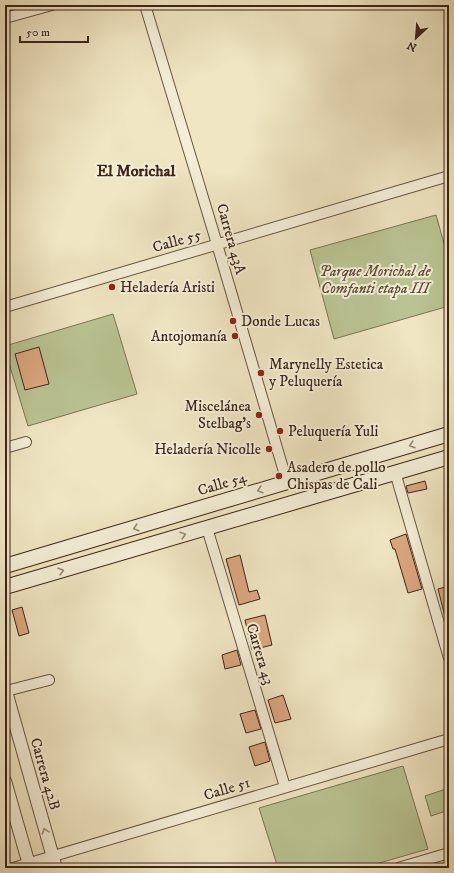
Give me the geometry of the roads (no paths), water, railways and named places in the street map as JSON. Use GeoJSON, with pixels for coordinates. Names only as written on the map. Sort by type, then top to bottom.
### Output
{"type":"FeatureCollection","features":[{"type":"Feature","properties":{"kind":"main road","name":"Calle 54"},"geometry":{"type":"LineString","coordinates":[[5,566],[449,434]]}},
{"type":"Feature","properties":{"kind":"main road"},"geometry":{"type":"LineString","coordinates":[[5,587],[449,457]]}},
{"type":"Feature","properties":{"kind":"main road"},"geometry":{"type":"LineString","coordinates":[[5,560],[23,561],[35,558]]}},
{"type":"Feature","properties":{"kind":"main road"},"geometry":{"type":"LineString","coordinates":[[5,595],[13,588],[24,582]]}},
{"type":"Feature","properties":{"kind":"street"},"geometry":{"type":"LineString","coordinates":[[5,18],[52,5]]}},
{"type":"Feature","properties":{"kind":"street","name":"Carrera 43A"},"geometry":{"type":"LineString","coordinates":[[144,5],[217,244],[287,482]]}},
{"type":"Feature","properties":{"kind":"street","name":"Calle 55"},"geometry":{"type":"LineString","coordinates":[[5,307],[449,176]]}},
{"type":"Feature","properties":{"kind":"street"},"geometry":{"type":"LineString","coordinates":[[5,448],[26,442]]}},
{"type":"Feature","properties":{"kind":"street"},"geometry":{"type":"LineString","coordinates":[[395,472],[449,658]]}},
{"type":"Feature","properties":{"kind":"street","name":"Carrera 43"},"geometry":{"type":"LineString","coordinates":[[207,528],[285,788]]}},
{"type":"Feature","properties":{"kind":"street"},"geometry":{"type":"LineString","coordinates":[[5,690],[49,680]]}},
{"type":"Feature","properties":{"kind":"street","name":"Carrera 42B"},"geometry":{"type":"LineString","coordinates":[[5,690],[54,862]]}},
{"type":"Feature","properties":{"kind":"street","name":"Calle 51"},"geometry":{"type":"LineString","coordinates":[[13,868],[54,862],[285,788],[449,739]]}},
{"type":"Feature","properties":{"kind":"street"},"geometry":{"type":"LineString","coordinates":[[5,781],[29,866]]}},
{"type":"Feature","properties":{"kind":"street"},"geometry":{"type":"LineString","coordinates":[[398,868],[449,853]]}},
{"type":"Feature","properties":{"kind":"place","name":"Heladería Aristi"},"geometry":{"type":"Point","coordinates":[112,287]}},
{"type":"Feature","properties":{"kind":"place","name":"Donde Lucas"},"geometry":{"type":"Point","coordinates":[233,321]}},
{"type":"Feature","properties":{"kind":"place","name":"Antojomanía"},"geometry":{"type":"Point","coordinates":[235,336]}},
{"type":"Feature","properties":{"kind":"place","name":"Marynelly Estetica y Peluquería"},"geometry":{"type":"Point","coordinates":[261,373]}},
{"type":"Feature","properties":{"kind":"place","name":"Miscelánea Stelbag's"},"geometry":{"type":"Point","coordinates":[259,415]}},
{"type":"Feature","properties":{"kind":"place","name":"Peluquería Yuli"},"geometry":{"type":"Point","coordinates":[280,431]}},
{"type":"Feature","properties":{"kind":"place","name":"Heladería Nicolle"},"geometry":{"type":"Point","coordinates":[269,449]}},
{"type":"Feature","properties":{"kind":"place","name":"Asadero de pollo Chispas de Cali"},"geometry":{"type":"Point","coordinates":[279,476]}},
{"type":"Feature","properties":{"kind":"district","name":"El Morichal"},"geometry":{"type":"Point","coordinates":[136,171]}},
{"type":"Feature","properties":{"kind":"park label","name":"Parque Morichal de Comfanti etapa III"},"geometry":{"type":"Point","coordinates":[375,280]}}]}
